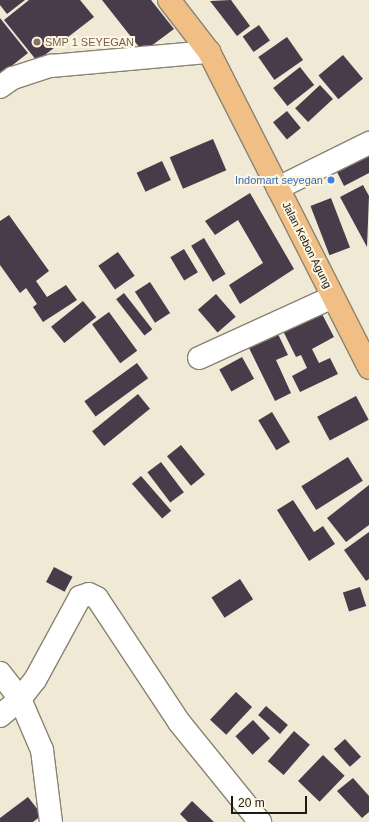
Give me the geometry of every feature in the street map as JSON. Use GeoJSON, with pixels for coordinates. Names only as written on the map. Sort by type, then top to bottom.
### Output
{"type":"FeatureCollection","features":[{"type":"Feature","properties":{"kind":"main road","name":"Jalan Kebon Agung"},"geometry":{"type":"LineString","coordinates":[[169,0],[209,52],[369,368]]}},
{"type":"Feature","properties":{"kind":"street"},"geometry":{"type":"LineString","coordinates":[[0,87],[13,78],[52,66],[209,52]]}},
{"type":"Feature","properties":{"kind":"street"},"geometry":{"type":"LineString","coordinates":[[278,188],[369,143]]}},
{"type":"Feature","properties":{"kind":"street"},"geometry":{"type":"LineString","coordinates":[[199,358],[333,297]]}},
{"type":"Feature","properties":{"kind":"street"},"geometry":{"type":"LineString","coordinates":[[0,716],[27,690],[80,597],[89,594],[97,598],[179,722],[260,822]]}},
{"type":"Feature","properties":{"kind":"street"},"geometry":{"type":"LineString","coordinates":[[0,673],[27,690],[42,750],[51,822]]}},
{"type":"Feature","properties":{"kind":"building"},"geometry":{"type":"Polygon","coordinates":[[[0,0],[25,0],[7,14],[0,5],[0,0]]]}},
{"type":"Feature","properties":{"kind":"building"},"geometry":{"type":"Polygon","coordinates":[[[29,0],[80,0],[94,17],[37,61],[4,20],[29,0]]]}},
{"type":"Feature","properties":{"kind":"building"},"geometry":{"type":"Polygon","coordinates":[[[102,0],[151,0],[174,29],[143,52],[102,0]]]}},
{"type":"Feature","properties":{"kind":"building"},"geometry":{"type":"Polygon","coordinates":[[[231,0],[250,26],[237,36],[210,1],[231,0]]]}},
{"type":"Feature","properties":{"kind":"building"},"geometry":{"type":"Polygon","coordinates":[[[0,18],[28,53],[0,75],[0,18]]]}},
{"type":"Feature","properties":{"kind":"building"},"geometry":{"type":"Polygon","coordinates":[[[259,25],[270,41],[254,52],[243,36],[259,25]]]}},
{"type":"Feature","properties":{"kind":"building"},"geometry":{"type":"Polygon","coordinates":[[[287,37],[303,60],[274,80],[258,57],[287,37]]]}},
{"type":"Feature","properties":{"kind":"building"},"geometry":{"type":"Polygon","coordinates":[[[343,55],[363,79],[338,99],[318,76],[343,55]]]}},
{"type":"Feature","properties":{"kind":"building"},"geometry":{"type":"Polygon","coordinates":[[[300,67],[314,85],[287,106],[273,88],[300,67]]]}},
{"type":"Feature","properties":{"kind":"building"},"geometry":{"type":"Polygon","coordinates":[[[320,85],[333,99],[308,122],[295,108],[320,85]]]}},
{"type":"Feature","properties":{"kind":"building"},"geometry":{"type":"Polygon","coordinates":[[[287,111],[301,128],[287,139],[273,122],[287,111]]]}},
{"type":"Feature","properties":{"kind":"building"},"geometry":{"type":"Polygon","coordinates":[[[213,139],[226,170],[183,189],[170,157],[213,139]]]}},
{"type":"Feature","properties":{"kind":"building"},"geometry":{"type":"Polygon","coordinates":[[[369,148],[369,173],[344,186],[334,166],[369,148]]]}},
{"type":"Feature","properties":{"kind":"building"},"geometry":{"type":"Polygon","coordinates":[[[162,161],[171,180],[145,192],[137,173],[162,161]]]}},
{"type":"Feature","properties":{"kind":"building"},"geometry":{"type":"Polygon","coordinates":[[[363,185],[369,196],[367,247],[340,197],[363,185]]]}},
{"type":"Feature","properties":{"kind":"building"},"geometry":{"type":"Polygon","coordinates":[[[250,193],[294,269],[240,304],[229,285],[263,263],[238,220],[215,235],[205,221],[250,193]]]}},
{"type":"Feature","properties":{"kind":"building"},"geometry":{"type":"Polygon","coordinates":[[[331,198],[350,247],[329,255],[310,206],[331,198]]]}},
{"type":"Feature","properties":{"kind":"building"},"geometry":{"type":"Polygon","coordinates":[[[9,215],[49,271],[36,281],[47,297],[66,285],[77,300],[43,322],[33,307],[37,304],[26,288],[20,293],[0,265],[0,221],[9,215]]]}},
{"type":"Feature","properties":{"kind":"building"},"geometry":{"type":"Polygon","coordinates":[[[204,238],[226,274],[213,282],[191,246],[204,238]]]}},
{"type":"Feature","properties":{"kind":"building"},"geometry":{"type":"Polygon","coordinates":[[[184,249],[198,272],[184,280],[170,257],[184,249]]]}},
{"type":"Feature","properties":{"kind":"building"},"geometry":{"type":"Polygon","coordinates":[[[118,252],[135,276],[115,290],[98,266],[118,252]]]}},
{"type":"Feature","properties":{"kind":"building"},"geometry":{"type":"Polygon","coordinates":[[[150,282],[170,313],[155,323],[135,292],[150,282]]]}},
{"type":"Feature","properties":{"kind":"building"},"geometry":{"type":"Polygon","coordinates":[[[124,293],[152,329],[144,335],[116,299],[124,293]]]}},
{"type":"Feature","properties":{"kind":"building"},"geometry":{"type":"Polygon","coordinates":[[[216,294],[236,317],[218,332],[198,310],[216,294]]]}},
{"type":"Feature","properties":{"kind":"building"},"geometry":{"type":"Polygon","coordinates":[[[83,301],[96,317],[64,343],[51,327],[83,301]]]}},
{"type":"Feature","properties":{"kind":"building"},"geometry":{"type":"Polygon","coordinates":[[[109,312],[137,351],[120,363],[92,324],[109,312]]]}},
{"type":"Feature","properties":{"kind":"building"},"geometry":{"type":"Polygon","coordinates":[[[321,312],[334,337],[312,349],[319,363],[330,358],[338,374],[300,392],[292,376],[307,368],[301,355],[296,357],[283,331],[321,312]]]}},
{"type":"Feature","properties":{"kind":"building"},"geometry":{"type":"Polygon","coordinates":[[[277,332],[288,355],[276,360],[291,393],[275,401],[248,346],[277,332]]]}},
{"type":"Feature","properties":{"kind":"building"},"geometry":{"type":"Polygon","coordinates":[[[242,357],[254,379],[231,391],[219,370],[242,357]]]}},
{"type":"Feature","properties":{"kind":"building"},"geometry":{"type":"Polygon","coordinates":[[[137,363],[148,378],[96,417],[84,401],[137,363]]]}},
{"type":"Feature","properties":{"kind":"building"},"geometry":{"type":"Polygon","coordinates":[[[138,394],[150,409],[104,446],[92,431],[138,394]]]}},
{"type":"Feature","properties":{"kind":"building"},"geometry":{"type":"Polygon","coordinates":[[[356,396],[369,420],[330,440],[317,417],[356,396]]]}},
{"type":"Feature","properties":{"kind":"building"},"geometry":{"type":"Polygon","coordinates":[[[272,412],[290,442],[276,450],[258,420],[272,412]]]}},
{"type":"Feature","properties":{"kind":"building"},"geometry":{"type":"Polygon","coordinates":[[[181,445],[205,475],[191,486],[167,456],[181,445]]]}},
{"type":"Feature","properties":{"kind":"building"},"geometry":{"type":"Polygon","coordinates":[[[348,457],[363,481],[316,510],[301,486],[348,457]]]}},
{"type":"Feature","properties":{"kind":"building"},"geometry":{"type":"Polygon","coordinates":[[[161,462],[184,492],[170,503],[147,472],[161,462]]]}},
{"type":"Feature","properties":{"kind":"building"},"geometry":{"type":"Polygon","coordinates":[[[141,476],[171,511],[162,519],[132,484],[141,476]]]}},
{"type":"Feature","properties":{"kind":"building"},"geometry":{"type":"Polygon","coordinates":[[[369,485],[369,525],[346,542],[327,518],[369,485]]]}},
{"type":"Feature","properties":{"kind":"building"},"geometry":{"type":"Polygon","coordinates":[[[293,500],[314,532],[323,526],[335,544],[309,561],[277,510],[293,500]]]}},
{"type":"Feature","properties":{"kind":"building"},"geometry":{"type":"Polygon","coordinates":[[[369,532],[369,579],[366,581],[344,550],[369,532]]]}},
{"type":"Feature","properties":{"kind":"building"},"geometry":{"type":"Polygon","coordinates":[[[54,567],[73,577],[65,592],[46,582],[54,567]]]}},
{"type":"Feature","properties":{"kind":"building"},"geometry":{"type":"Polygon","coordinates":[[[240,579],[253,599],[225,618],[211,598],[240,579]]]}},
{"type":"Feature","properties":{"kind":"building"},"geometry":{"type":"Polygon","coordinates":[[[360,587],[366,606],[349,612],[343,593],[360,587]]]}},
{"type":"Feature","properties":{"kind":"building"},"geometry":{"type":"Polygon","coordinates":[[[236,692],[252,707],[226,735],[210,720],[236,692]]]}},
{"type":"Feature","properties":{"kind":"building"},"geometry":{"type":"Polygon","coordinates":[[[266,706],[288,725],[280,734],[258,715],[266,706]]]}},
{"type":"Feature","properties":{"kind":"building"},"geometry":{"type":"Polygon","coordinates":[[[253,720],[270,738],[252,755],[235,736],[253,720]]]}},
{"type":"Feature","properties":{"kind":"building"},"geometry":{"type":"Polygon","coordinates":[[[294,731],[310,745],[284,775],[268,761],[294,731]]]}},
{"type":"Feature","properties":{"kind":"building"},"geometry":{"type":"Polygon","coordinates":[[[345,739],[361,757],[350,767],[334,749],[345,739]]]}},
{"type":"Feature","properties":{"kind":"building"},"geometry":{"type":"Polygon","coordinates":[[[323,755],[345,776],[320,802],[298,781],[323,755]]]}},
{"type":"Feature","properties":{"kind":"building"},"geometry":{"type":"Polygon","coordinates":[[[353,778],[369,796],[369,812],[362,818],[337,791],[353,778]]]}},
{"type":"Feature","properties":{"kind":"building"},"geometry":{"type":"Polygon","coordinates":[[[28,797],[42,815],[33,822],[0,822],[0,818],[28,797]]]}},
{"type":"Feature","properties":{"kind":"building"},"geometry":{"type":"Polygon","coordinates":[[[192,801],[214,822],[188,822],[180,814],[192,801]]]}},
{"type":"Feature","properties":{"kind":"place","name":"SMP 1 SEYEGAN"},"geometry":{"type":"Point","coordinates":[37,42]}},
{"type":"Feature","properties":{"kind":"place","name":"Indomart seyegan"},"geometry":{"type":"Point","coordinates":[331,180]}}]}
